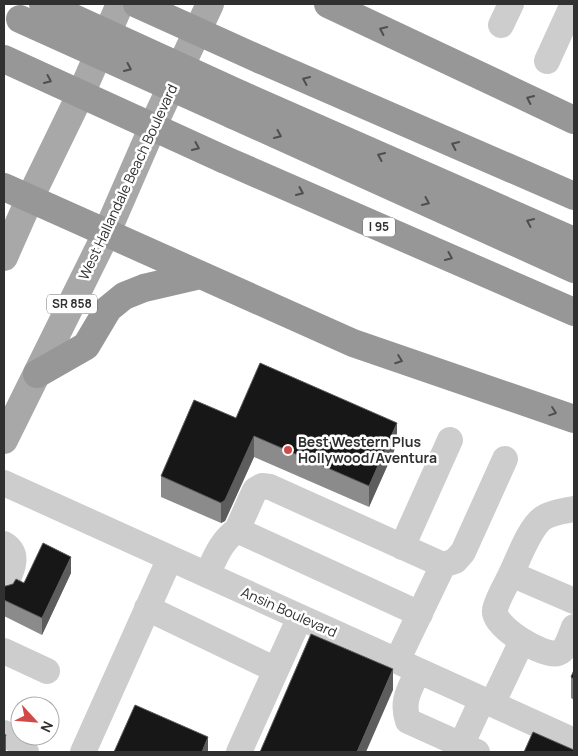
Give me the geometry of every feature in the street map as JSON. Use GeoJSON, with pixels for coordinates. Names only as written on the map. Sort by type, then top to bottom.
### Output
{"type":"FeatureCollection","features":[{"type":"Feature","properties":{"kind":"highway"},"geometry":{"type":"LineString","coordinates":[[42,4],[238,105],[574,269]]}},
{"type":"Feature","properties":{"kind":"highway"},"geometry":{"type":"LineString","coordinates":[[137,4],[574,196]]}},
{"type":"Feature","properties":{"kind":"highway"},"geometry":{"type":"LineString","coordinates":[[328,4],[574,120]]}},
{"type":"Feature","properties":{"kind":"highway"},"geometry":{"type":"LineString","coordinates":[[12,16],[574,241]]}},
{"type":"Feature","properties":{"kind":"highway","name":"I 95"},"geometry":{"type":"LineString","coordinates":[[4,59],[223,159],[574,312]]}},
{"type":"Feature","properties":{"kind":"highway"},"geometry":{"type":"LineString","coordinates":[[4,187],[353,343],[574,419]]}},
{"type":"Feature","properties":{"kind":"highway"},"geometry":{"type":"LineString","coordinates":[[38,374],[86,346],[108,309],[124,296],[151,286],[200,275]]}},
{"type":"Feature","properties":{"kind":"highway"},"geometry":{"type":"LineString","coordinates":[[534,294],[574,306]]}},
{"type":"Feature","properties":{"kind":"main road"},"geometry":{"type":"LineString","coordinates":[[4,256],[84,87],[120,4]]}},
{"type":"Feature","properties":{"kind":"main road","name":"West Hallandale Beach Boulevard"},"geometry":{"type":"LineString","coordinates":[[4,440],[106,234],[210,4]]}},
{"type":"Feature","properties":{"kind":"street"},"geometry":{"type":"LineString","coordinates":[[547,61],[574,4]]}},
{"type":"Feature","properties":{"kind":"street"},"geometry":{"type":"LineString","coordinates":[[402,547],[450,440]]}},
{"type":"Feature","properties":{"kind":"street"},"geometry":{"type":"LineString","coordinates":[[207,575],[222,544],[229,535],[237,530],[255,490],[262,486],[270,487],[443,565],[455,561],[463,552],[505,459]]}},
{"type":"Feature","properties":{"kind":"street","name":"Ansin Boulevard"},"geometry":{"type":"LineString","coordinates":[[4,483],[574,742]]}},
{"type":"Feature","properties":{"kind":"street"},"geometry":{"type":"LineString","coordinates":[[574,509],[558,512],[543,518],[531,532],[495,610],[497,620],[522,641],[549,653],[559,653],[565,648],[574,627]]}},
{"type":"Feature","properties":{"kind":"street"},"geometry":{"type":"LineString","coordinates":[[237,530],[420,614]]}},
{"type":"Feature","properties":{"kind":"street"},"geometry":{"type":"LineString","coordinates":[[4,544],[8,546],[13,554],[15,564],[4,588]]}},
{"type":"Feature","properties":{"kind":"street"},"geometry":{"type":"LineString","coordinates":[[83,752],[170,558]]}},
{"type":"Feature","properties":{"kind":"street"},"geometry":{"type":"LineString","coordinates":[[443,565],[420,614],[408,666],[404,711],[408,722],[465,750],[487,702],[522,641]]}},
{"type":"Feature","properties":{"kind":"street"},"geometry":{"type":"LineString","coordinates":[[511,574],[574,601]]}},
{"type":"Feature","properties":{"kind":"street"},"geometry":{"type":"LineString","coordinates":[[147,608],[276,670]]}},
{"type":"Feature","properties":{"kind":"street"},"geometry":{"type":"LineString","coordinates":[[239,752],[300,617]]}},
{"type":"Feature","properties":{"kind":"street"},"geometry":{"type":"LineString","coordinates":[[4,651],[47,671]]}},
{"type":"Feature","properties":{"kind":"street"},"geometry":{"type":"LineString","coordinates":[[4,733],[20,743],[26,752]]}},
{"type":"Feature","properties":{"kind":"building","name":"Best Western Plus Hollywood/Aventura"},"geometry":{"type":"Polygon","coordinates":[[[260,363],[397,423],[369,486],[254,436],[225,500],[221,503],[161,476],[194,400],[236,418],[260,363]]]}},
{"type":"Feature","properties":{"kind":"building"},"geometry":{"type":"Polygon","coordinates":[[[43,543],[71,557],[42,618],[4,600],[4,586],[13,584],[16,579],[24,583],[43,543]]]}},
{"type":"Feature","properties":{"kind":"building"},"geometry":{"type":"Polygon","coordinates":[[[311,634],[393,669],[357,752],[260,752],[311,634]]]}},
{"type":"Feature","properties":{"kind":"building"},"geometry":{"type":"Polygon","coordinates":[[[135,705],[208,737],[202,752],[114,752],[135,705]]]}},
{"type":"Feature","properties":{"kind":"building"},"geometry":{"type":"Polygon","coordinates":[[[533,732],[574,750],[574,752],[524,752],[533,732]]]}},
{"type":"Feature","properties":{"kind":"place","name":"Best Western Plus Hollywood/Aventura"},"geometry":{"type":"Point","coordinates":[288,450]}}]}
